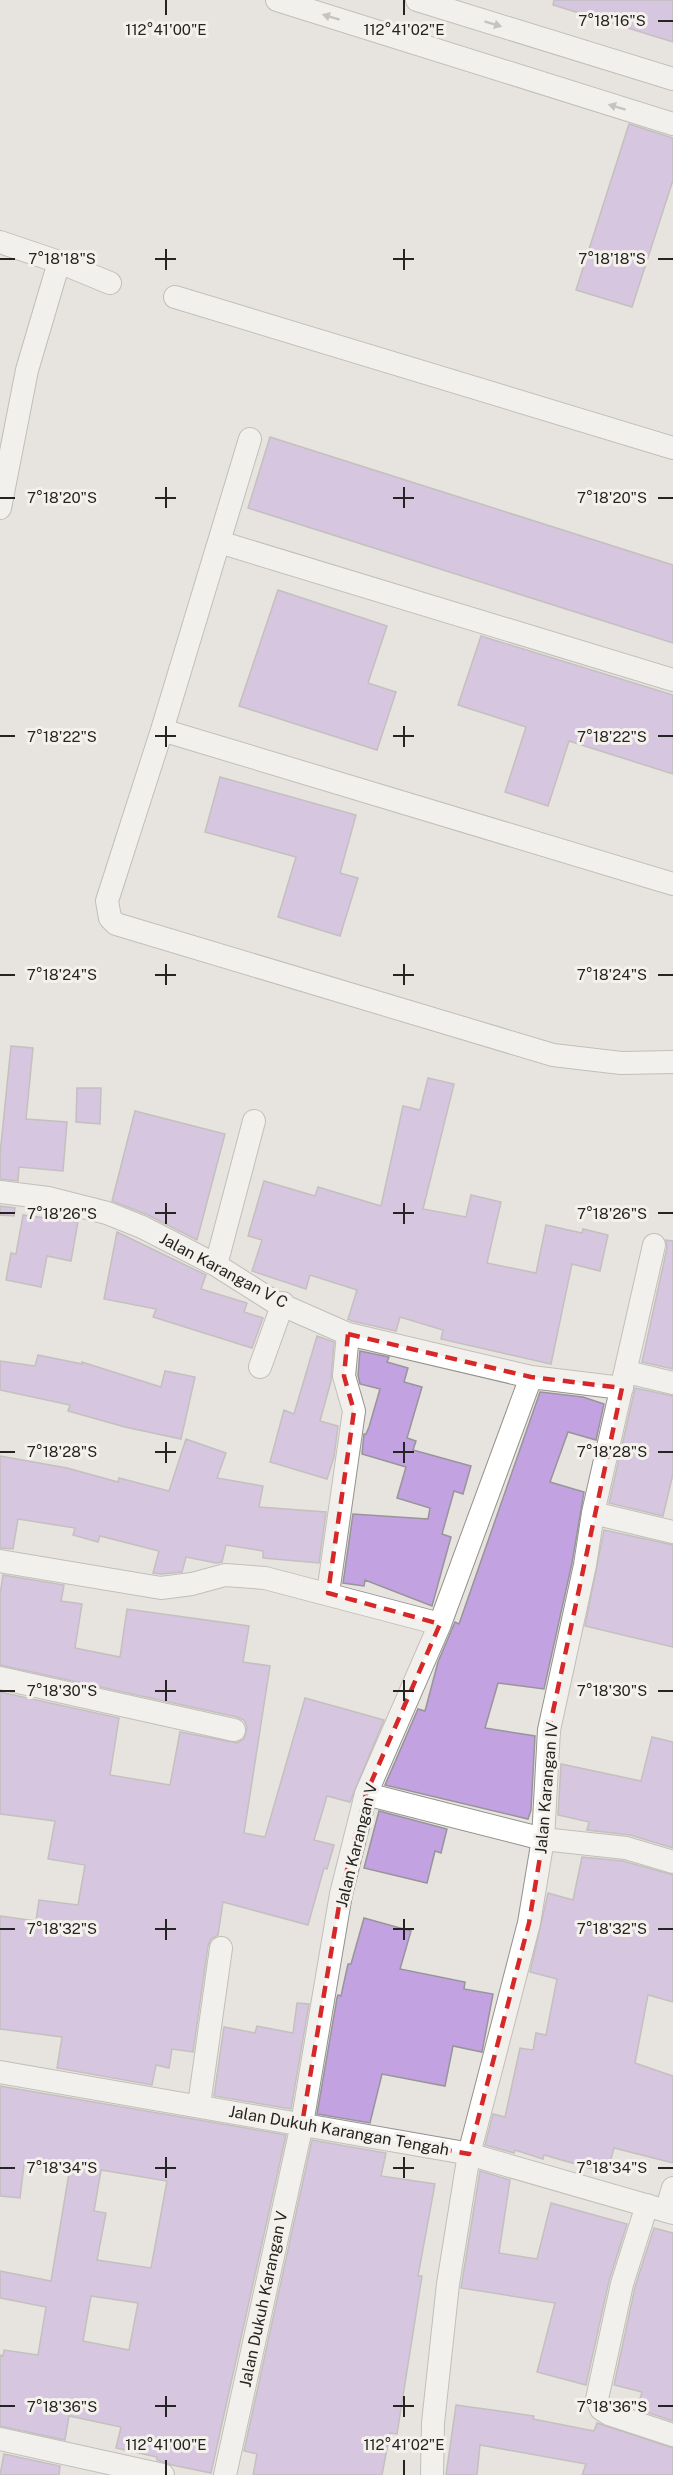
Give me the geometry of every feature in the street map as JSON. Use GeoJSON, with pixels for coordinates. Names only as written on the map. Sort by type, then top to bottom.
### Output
{"type":"FeatureCollection","features":[{"type":"Feature","properties":{"kind":"street"},"geometry":{"type":"LineString","coordinates":[[277,0],[673,124]]}},
{"type":"Feature","properties":{"kind":"street"},"geometry":{"type":"LineString","coordinates":[[417,0],[673,79]]}},
{"type":"Feature","properties":{"kind":"street"},"geometry":{"type":"LineString","coordinates":[[0,242],[59,262],[110,283]]}},
{"type":"Feature","properties":{"kind":"street"},"geometry":{"type":"LineString","coordinates":[[2,494],[27,370],[59,262]]}},
{"type":"Feature","properties":{"kind":"street"},"geometry":{"type":"LineString","coordinates":[[175,297],[673,448]]}},
{"type":"Feature","properties":{"kind":"street"},"geometry":{"type":"LineString","coordinates":[[250,439],[108,901],[110,918],[117,924],[553,1055],[621,1063],[673,1062]]}},
{"type":"Feature","properties":{"kind":"street"},"geometry":{"type":"LineString","coordinates":[[219,542],[673,680]]}},
{"type":"Feature","properties":{"kind":"street"},"geometry":{"type":"LineString","coordinates":[[162,730],[673,884]]}},
{"type":"Feature","properties":{"kind":"street"},"geometry":{"type":"LineString","coordinates":[[216,1265],[254,1121]]}},
{"type":"Feature","properties":{"kind":"street","name":"Jalan Karangan V C"},"geometry":{"type":"LineString","coordinates":[[0,1192],[48,1198],[108,1213],[142,1227],[216,1265],[273,1300],[348,1334],[531,1377],[673,1383]]}},
{"type":"Feature","properties":{"kind":"street","name":"Jalan Karangan IV"},"geometry":{"type":"LineString","coordinates":[[432,2475],[433,2424],[448,2283],[469,2154],[529,1923],[543,1839],[549,1730],[585,1565],[593,1513],[654,1245]]}},
{"type":"Feature","properties":{"kind":"street"},"geometry":{"type":"LineString","coordinates":[[260,1367],[283,1303]]}},
{"type":"Feature","properties":{"kind":"street"},"geometry":{"type":"LineString","coordinates":[[328,1593],[354,1411],[344,1376],[348,1334]]}},
{"type":"Feature","properties":{"kind":"street","name":"Jalan Karangan V"},"geometry":{"type":"LineString","coordinates":[[302,2124],[341,1894],[366,1794],[440,1624],[531,1377]]}},
{"type":"Feature","properties":{"kind":"street"},"geometry":{"type":"LineString","coordinates":[[593,1513],[673,1532]]}},
{"type":"Feature","properties":{"kind":"street"},"geometry":{"type":"LineString","coordinates":[[0,1561],[161,1588],[192,1584],[225,1575],[265,1578],[440,1624]]}},
{"type":"Feature","properties":{"kind":"street"},"geometry":{"type":"LineString","coordinates":[[0,1678],[234,1730]]}},
{"type":"Feature","properties":{"kind":"street"},"geometry":{"type":"LineString","coordinates":[[366,1794],[543,1839],[626,1848],[673,1862]]}},
{"type":"Feature","properties":{"kind":"street"},"geometry":{"type":"LineString","coordinates":[[199,2105],[221,1948]]}},
{"type":"Feature","properties":{"kind":"street","name":"Jalan Dukuh Karangan Tengah"},"geometry":{"type":"LineString","coordinates":[[0,2072],[469,2154],[662,2210]]}},
{"type":"Feature","properties":{"kind":"street","name":"Jalan Dukuh Karangan V"},"geometry":{"type":"LineString","coordinates":[[225,2475],[302,2124]]}},
{"type":"Feature","properties":{"kind":"street"},"geometry":{"type":"LineString","coordinates":[[673,2188],[622,2283],[597,2399],[601,2409],[609,2415],[673,2435]]}},
{"type":"Feature","properties":{"kind":"street"},"geometry":{"type":"LineString","coordinates":[[0,2439],[162,2475]]}},
{"type":"Feature","properties":{"kind":"highlighted area"},"geometry":{"type":"Polygon","coordinates":[[[348,1334],[531,1377],[622,1388],[549,1730],[543,1839],[529,1923],[469,2154],[302,2124],[341,1894],[366,1794],[440,1624],[328,1593],[354,1411],[344,1376],[348,1334]]]}},
{"type":"Feature","properties":{"kind":"building"},"geometry":{"type":"Polygon","coordinates":[[[554,0],[673,0],[673,42],[553,5],[554,0]]]}},
{"type":"Feature","properties":{"kind":"building"},"geometry":{"type":"Polygon","coordinates":[[[629,124],[673,138],[673,180],[632,307],[576,290],[629,124]]]}},
{"type":"Feature","properties":{"kind":"building"},"geometry":{"type":"Polygon","coordinates":[[[270,437],[673,565],[673,643],[248,508],[270,437]]]}},
{"type":"Feature","properties":{"kind":"building"},"geometry":{"type":"Polygon","coordinates":[[[278,590],[387,626],[368,683],[396,692],[377,750],[239,706],[278,590]]]}},
{"type":"Feature","properties":{"kind":"building"},"geometry":{"type":"Polygon","coordinates":[[[481,636],[673,695],[673,774],[569,741],[548,806],[505,792],[526,727],[458,705],[481,636]]]}},
{"type":"Feature","properties":{"kind":"building"},"geometry":{"type":"Polygon","coordinates":[[[220,777],[356,815],[340,873],[358,878],[340,936],[278,917],[296,857],[205,832],[220,777]]]}},
{"type":"Feature","properties":{"kind":"building"},"geometry":{"type":"Polygon","coordinates":[[[11,1046],[33,1048],[26,1119],[67,1122],[63,1171],[19,1167],[18,1181],[0,1179],[0,1154],[11,1046]]]}},
{"type":"Feature","properties":{"kind":"building"},"geometry":{"type":"Polygon","coordinates":[[[428,1078],[454,1084],[423,1209],[466,1217],[471,1195],[501,1202],[487,1263],[536,1273],[546,1225],[582,1233],[583,1229],[608,1235],[600,1271],[572,1264],[551,1364],[441,1339],[443,1330],[400,1317],[396,1331],[352,1321],[348,1319],[357,1290],[310,1275],[306,1289],[252,1271],[262,1240],[248,1236],[264,1181],[315,1196],[318,1187],[381,1206],[403,1106],[420,1110],[428,1078]]]}},
{"type":"Feature","properties":{"kind":"building"},"geometry":{"type":"Polygon","coordinates":[[[77,1088],[101,1088],[100,1124],[76,1122],[77,1088]]]}},
{"type":"Feature","properties":{"kind":"building"},"geometry":{"type":"Polygon","coordinates":[[[135,1111],[225,1134],[197,1240],[148,1215],[112,1201],[135,1111]]]}},
{"type":"Feature","properties":{"kind":"building"},"geometry":{"type":"Polygon","coordinates":[[[0,1206],[15,1208],[14,1216],[0,1215],[0,1206]]]}},
{"type":"Feature","properties":{"kind":"building"},"geometry":{"type":"Polygon","coordinates":[[[23,1215],[78,1222],[71,1261],[47,1256],[41,1287],[6,1280],[11,1253],[16,1254],[23,1215]]]}},
{"type":"Feature","properties":{"kind":"building"},"geometry":{"type":"Polygon","coordinates":[[[117,1232],[206,1275],[201,1289],[247,1303],[244,1312],[263,1318],[252,1348],[153,1317],[156,1309],[104,1299],[117,1232]]]}},
{"type":"Feature","properties":{"kind":"building"},"geometry":{"type":"Polygon","coordinates":[[[666,1240],[673,1241],[673,1369],[642,1362],[667,1248],[666,1240]]]}},
{"type":"Feature","properties":{"kind":"building"},"geometry":{"type":"Polygon","coordinates":[[[317,1336],[334,1342],[331,1381],[320,1421],[338,1426],[334,1457],[327,1479],[270,1462],[284,1410],[294,1414],[317,1336]]]}},
{"type":"Feature","properties":{"kind":"building"},"geometry":{"type":"Polygon","coordinates":[[[360,1351],[389,1357],[387,1362],[408,1368],[404,1382],[422,1387],[407,1438],[416,1441],[413,1450],[471,1466],[463,1494],[454,1491],[442,1534],[451,1537],[432,1606],[365,1580],[364,1586],[343,1583],[353,1514],[428,1519],[430,1508],[397,1498],[406,1467],[362,1454],[364,1434],[369,1427],[380,1389],[360,1384],[358,1375],[360,1351]]]}},
{"type":"Feature","properties":{"kind":"building"},"geometry":{"type":"Polygon","coordinates":[[[38,1355],[82,1364],[82,1362],[161,1387],[165,1371],[195,1377],[181,1439],[125,1427],[68,1411],[70,1405],[0,1390],[0,1361],[35,1366],[38,1355]]]}},
{"type":"Feature","properties":{"kind":"building"},"geometry":{"type":"Polygon","coordinates":[[[635,1388],[673,1396],[673,1474],[663,1516],[609,1503],[635,1388]]]}},
{"type":"Feature","properties":{"kind":"building"},"geometry":{"type":"Polygon","coordinates":[[[540,1392],[583,1397],[604,1404],[596,1440],[568,1432],[550,1482],[584,1492],[572,1563],[544,1689],[498,1683],[485,1728],[535,1736],[531,1810],[528,1819],[385,1785],[418,1709],[425,1711],[438,1662],[455,1622],[459,1624],[540,1392]]]}},
{"type":"Feature","properties":{"kind":"building"},"geometry":{"type":"Polygon","coordinates":[[[186,1439],[226,1453],[217,1478],[263,1486],[259,1507],[326,1512],[319,1563],[263,1558],[263,1551],[226,1545],[222,1562],[216,1563],[186,1557],[182,1572],[153,1573],[159,1551],[100,1536],[98,1542],[73,1535],[75,1528],[18,1519],[13,1549],[0,1548],[0,1456],[67,1468],[118,1482],[119,1478],[169,1491],[186,1439]]]}},
{"type":"Feature","properties":{"kind":"building"},"geometry":{"type":"Polygon","coordinates":[[[604,1530],[673,1545],[673,1647],[585,1626],[604,1530]]]}},
{"type":"Feature","properties":{"kind":"building"},"geometry":{"type":"Polygon","coordinates":[[[3,1575],[64,1585],[61,1601],[82,1604],[75,1648],[120,1657],[127,1609],[249,1626],[243,1662],[270,1666],[244,1833],[265,1837],[305,1698],[384,1720],[350,1802],[327,1796],[314,1840],[334,1845],[327,1869],[324,1868],[308,1925],[223,1902],[218,1935],[211,1939],[208,1946],[193,2052],[172,2049],[169,2068],[156,2065],[152,2085],[57,2068],[62,2037],[0,2029],[0,1916],[36,1921],[39,1900],[78,1905],[85,1865],[48,1859],[55,1821],[0,1814],[0,1692],[119,1718],[110,1775],[170,1785],[180,1732],[237,1743],[244,1739],[247,1727],[244,1720],[237,1717],[0,1665],[0,1595],[3,1575]]]}},
{"type":"Feature","properties":{"kind":"building"},"geometry":{"type":"Polygon","coordinates":[[[652,1737],[673,1742],[673,1848],[630,1835],[587,1830],[589,1822],[558,1815],[561,1764],[641,1781],[652,1737]]]}},
{"type":"Feature","properties":{"kind":"building"},"geometry":{"type":"Polygon","coordinates":[[[379,1811],[447,1829],[441,1853],[435,1851],[427,1883],[364,1868],[379,1811]]]}},
{"type":"Feature","properties":{"kind":"building"},"geometry":{"type":"Polygon","coordinates":[[[582,1857],[623,1861],[673,1875],[673,2002],[648,1995],[635,2063],[673,2076],[673,2163],[614,2148],[607,2173],[544,2155],[543,2159],[515,2150],[514,2153],[485,2145],[493,2114],[505,2117],[520,2048],[533,2050],[536,2033],[546,2035],[557,1979],[530,1972],[548,1893],[573,1900],[582,1857]]]}},
{"type":"Feature","properties":{"kind":"building"},"geometry":{"type":"Polygon","coordinates":[[[364,1918],[411,1931],[400,1969],[465,1982],[464,1989],[493,1994],[482,2052],[453,2046],[445,2086],[382,2074],[370,2123],[317,2114],[337,1998],[338,1995],[341,1996],[348,1964],[351,1964],[364,1918]]]}},
{"type":"Feature","properties":{"kind":"building"},"geometry":{"type":"Polygon","coordinates":[[[297,2003],[309,2004],[291,2109],[214,2096],[224,2027],[255,2033],[257,2026],[293,2033],[297,2003]]]}},
{"type":"Feature","properties":{"kind":"building"},"geometry":{"type":"Polygon","coordinates":[[[0,2086],[286,2135],[211,2473],[172,2465],[157,2460],[157,2457],[116,2448],[121,2427],[69,2416],[65,2440],[0,2426],[0,2355],[3,2356],[4,2350],[38,2355],[46,2307],[0,2298],[0,2271],[51,2281],[69,2173],[24,2165],[20,2198],[0,2196],[0,2086]],[[101,2170],[94,2211],[106,2213],[97,2260],[151,2268],[167,2181],[101,2170]],[[91,2296],[83,2341],[129,2350],[138,2303],[91,2296]]]}},
{"type":"Feature","properties":{"kind":"building"},"geometry":{"type":"Polygon","coordinates":[[[312,2140],[386,2153],[381,2176],[435,2184],[418,2276],[422,2276],[397,2434],[390,2433],[382,2475],[253,2475],[257,2454],[244,2451],[312,2140]]]}},
{"type":"Feature","properties":{"kind":"building"},"geometry":{"type":"Polygon","coordinates":[[[480,2171],[510,2180],[499,2253],[537,2259],[551,2203],[627,2224],[609,2281],[586,2385],[537,2372],[555,2303],[461,2288],[480,2171]]]}},
{"type":"Feature","properties":{"kind":"building"},"geometry":{"type":"Polygon","coordinates":[[[654,2228],[673,2233],[673,2421],[637,2409],[642,2392],[614,2385],[635,2287],[654,2228]]]}},
{"type":"Feature","properties":{"kind":"building"},"geometry":{"type":"Polygon","coordinates":[[[456,2405],[534,2416],[533,2419],[594,2431],[597,2423],[673,2448],[673,2475],[582,2475],[586,2464],[480,2445],[477,2475],[446,2475],[456,2405]]]}},
{"type":"Feature","properties":{"kind":"building"},"geometry":{"type":"Polygon","coordinates":[[[4,2454],[60,2466],[59,2475],[0,2475],[4,2454]]]}}]}
